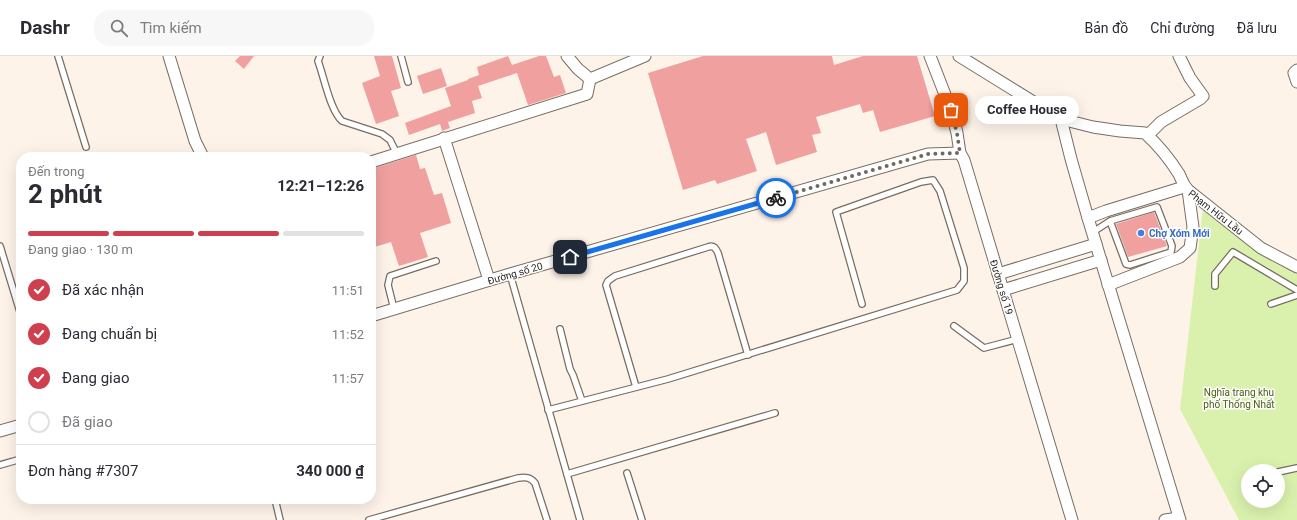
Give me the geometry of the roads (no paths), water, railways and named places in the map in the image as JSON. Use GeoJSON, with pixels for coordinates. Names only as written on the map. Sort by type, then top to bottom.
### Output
{"type":"FeatureCollection","features":[{"type":"Feature","properties":{"kind":"street"},"geometry":{"type":"LineString","coordinates":[[169,56],[195,141],[200,152]]}},
{"type":"Feature","properties":{"kind":"street"},"geometry":{"type":"LineString","coordinates":[[567,56],[578,69],[590,78]]}},
{"type":"Feature","properties":{"kind":"street"},"geometry":{"type":"LineString","coordinates":[[590,78],[645,56]]}},
{"type":"Feature","properties":{"kind":"street","name":"Đường số 19"},"geometry":{"type":"LineString","coordinates":[[930,56],[951,110],[960,153],[964,160],[1072,520]]}},
{"type":"Feature","properties":{"kind":"street"},"geometry":{"type":"LineString","coordinates":[[959,56],[1061,119],[1107,129],[1145,133],[1148,135],[1161,122],[1203,96],[1190,78],[1179,56]]}},
{"type":"Feature","properties":{"kind":"street"},"geometry":{"type":"LineString","coordinates":[[1297,70],[1294,73],[1297,82]]}},
{"type":"Feature","properties":{"kind":"street"},"geometry":{"type":"LineString","coordinates":[[376,160],[587,94],[590,78]]}},
{"type":"Feature","properties":{"kind":"street"},"geometry":{"type":"LineString","coordinates":[[1061,119],[1088,218],[1179,519],[1165,520]]}},
{"type":"Feature","properties":{"kind":"street","name":"Phạm Hữu Lầu"},"geometry":{"type":"LineString","coordinates":[[1148,135],[1161,149],[1186,188],[1261,248],[1295,266]]}},
{"type":"Feature","properties":{"kind":"street"},"geometry":{"type":"LineString","coordinates":[[444,138],[489,280]]}},
{"type":"Feature","properties":{"kind":"street","name":"Đường số 20"},"geometry":{"type":"LineString","coordinates":[[376,314],[489,280],[928,154],[960,153]]}},
{"type":"Feature","properties":{"kind":"street"},"geometry":{"type":"LineString","coordinates":[[1088,218],[1106,210],[1186,188],[1193,226],[1190,248],[1180,257],[1108,285]]}},
{"type":"Feature","properties":{"kind":"street"},"geometry":{"type":"LineString","coordinates":[[998,274],[1096,244]]}},
{"type":"Feature","properties":{"kind":"street"},"geometry":{"type":"LineString","coordinates":[[1295,266],[1297,254]]}},
{"type":"Feature","properties":{"kind":"street"},"geometry":{"type":"LineString","coordinates":[[1003,290],[1101,260]]}},
{"type":"Feature","properties":{"kind":"street"},"geometry":{"type":"LineString","coordinates":[[0,431],[16,426]]}},
{"type":"Feature","properties":{"kind":"lane"},"geometry":{"type":"LineString","coordinates":[[58,56],[86,147]]}},
{"type":"Feature","properties":{"kind":"lane"},"geometry":{"type":"LineString","coordinates":[[320,56],[318,61],[333,109],[338,117],[342,121],[382,134],[390,140],[397,154]]}},
{"type":"Feature","properties":{"kind":"lane"},"geometry":{"type":"LineString","coordinates":[[401,56],[408,82]]}},
{"type":"Feature","properties":{"kind":"lane"},"geometry":{"type":"LineString","coordinates":[[548,410],[748,355],[957,290],[964,281],[964,268],[940,191],[933,180],[921,182],[836,212],[862,304]]}},
{"type":"Feature","properties":{"kind":"lane"},"geometry":{"type":"LineString","coordinates":[[1093,232],[1110,221],[1157,207],[1172,246],[1171,252],[1126,264],[1110,221]]}},
{"type":"Feature","properties":{"kind":"lane"},"geometry":{"type":"LineString","coordinates":[[0,246],[16,299]]}},
{"type":"Feature","properties":{"kind":"lane"},"geometry":{"type":"LineString","coordinates":[[636,387],[606,285],[608,281],[615,276],[708,247],[714,247],[718,253],[748,355]]}},
{"type":"Feature","properties":{"kind":"lane"},"geometry":{"type":"LineString","coordinates":[[1215,286],[1215,274],[1233,252],[1297,290]]}},
{"type":"Feature","properties":{"kind":"lane"},"geometry":{"type":"LineString","coordinates":[[394,309],[388,284],[390,276],[436,261]]}},
{"type":"Feature","properties":{"kind":"lane"},"geometry":{"type":"LineString","coordinates":[[510,274],[580,520]]}},
{"type":"Feature","properties":{"kind":"lane"},"geometry":{"type":"LineString","coordinates":[[1272,304],[1297,295]]}},
{"type":"Feature","properties":{"kind":"lane"},"geometry":{"type":"LineString","coordinates":[[954,326],[984,348],[1018,339]]}},
{"type":"Feature","properties":{"kind":"lane"},"geometry":{"type":"LineString","coordinates":[[560,329],[570,369],[574,374],[582,401]]}},
{"type":"Feature","properties":{"kind":"lane"},"geometry":{"type":"LineString","coordinates":[[567,474],[775,413]]}},
{"type":"Feature","properties":{"kind":"lane"},"geometry":{"type":"LineString","coordinates":[[0,465],[16,460]]}},
{"type":"Feature","properties":{"kind":"lane"},"geometry":{"type":"LineString","coordinates":[[1285,471],[1297,468]]}},
{"type":"Feature","properties":{"kind":"lane"},"geometry":{"type":"LineString","coordinates":[[627,473],[642,520]]}},
{"type":"Feature","properties":{"kind":"lane"},"geometry":{"type":"LineString","coordinates":[[369,520],[518,478],[527,477],[536,483],[547,520]]}},
{"type":"Feature","properties":{"kind":"lane"},"geometry":{"type":"LineString","coordinates":[[275,504],[280,520]]}},
{"type":"Feature","properties":{"kind":"place","name":"Coffee House"},"geometry":{"type":"Point","coordinates":[951,110]}},
{"type":"Feature","properties":{"kind":"place","name":"Chợ Xóm Mới"},"geometry":{"type":"Point","coordinates":[1141,233]}},
{"type":"Feature","properties":{"kind":"park label","name":"Nghĩa trang khu phố Thống Nhất"},"geometry":{"type":"Point","coordinates":[1239,398]}}]}
